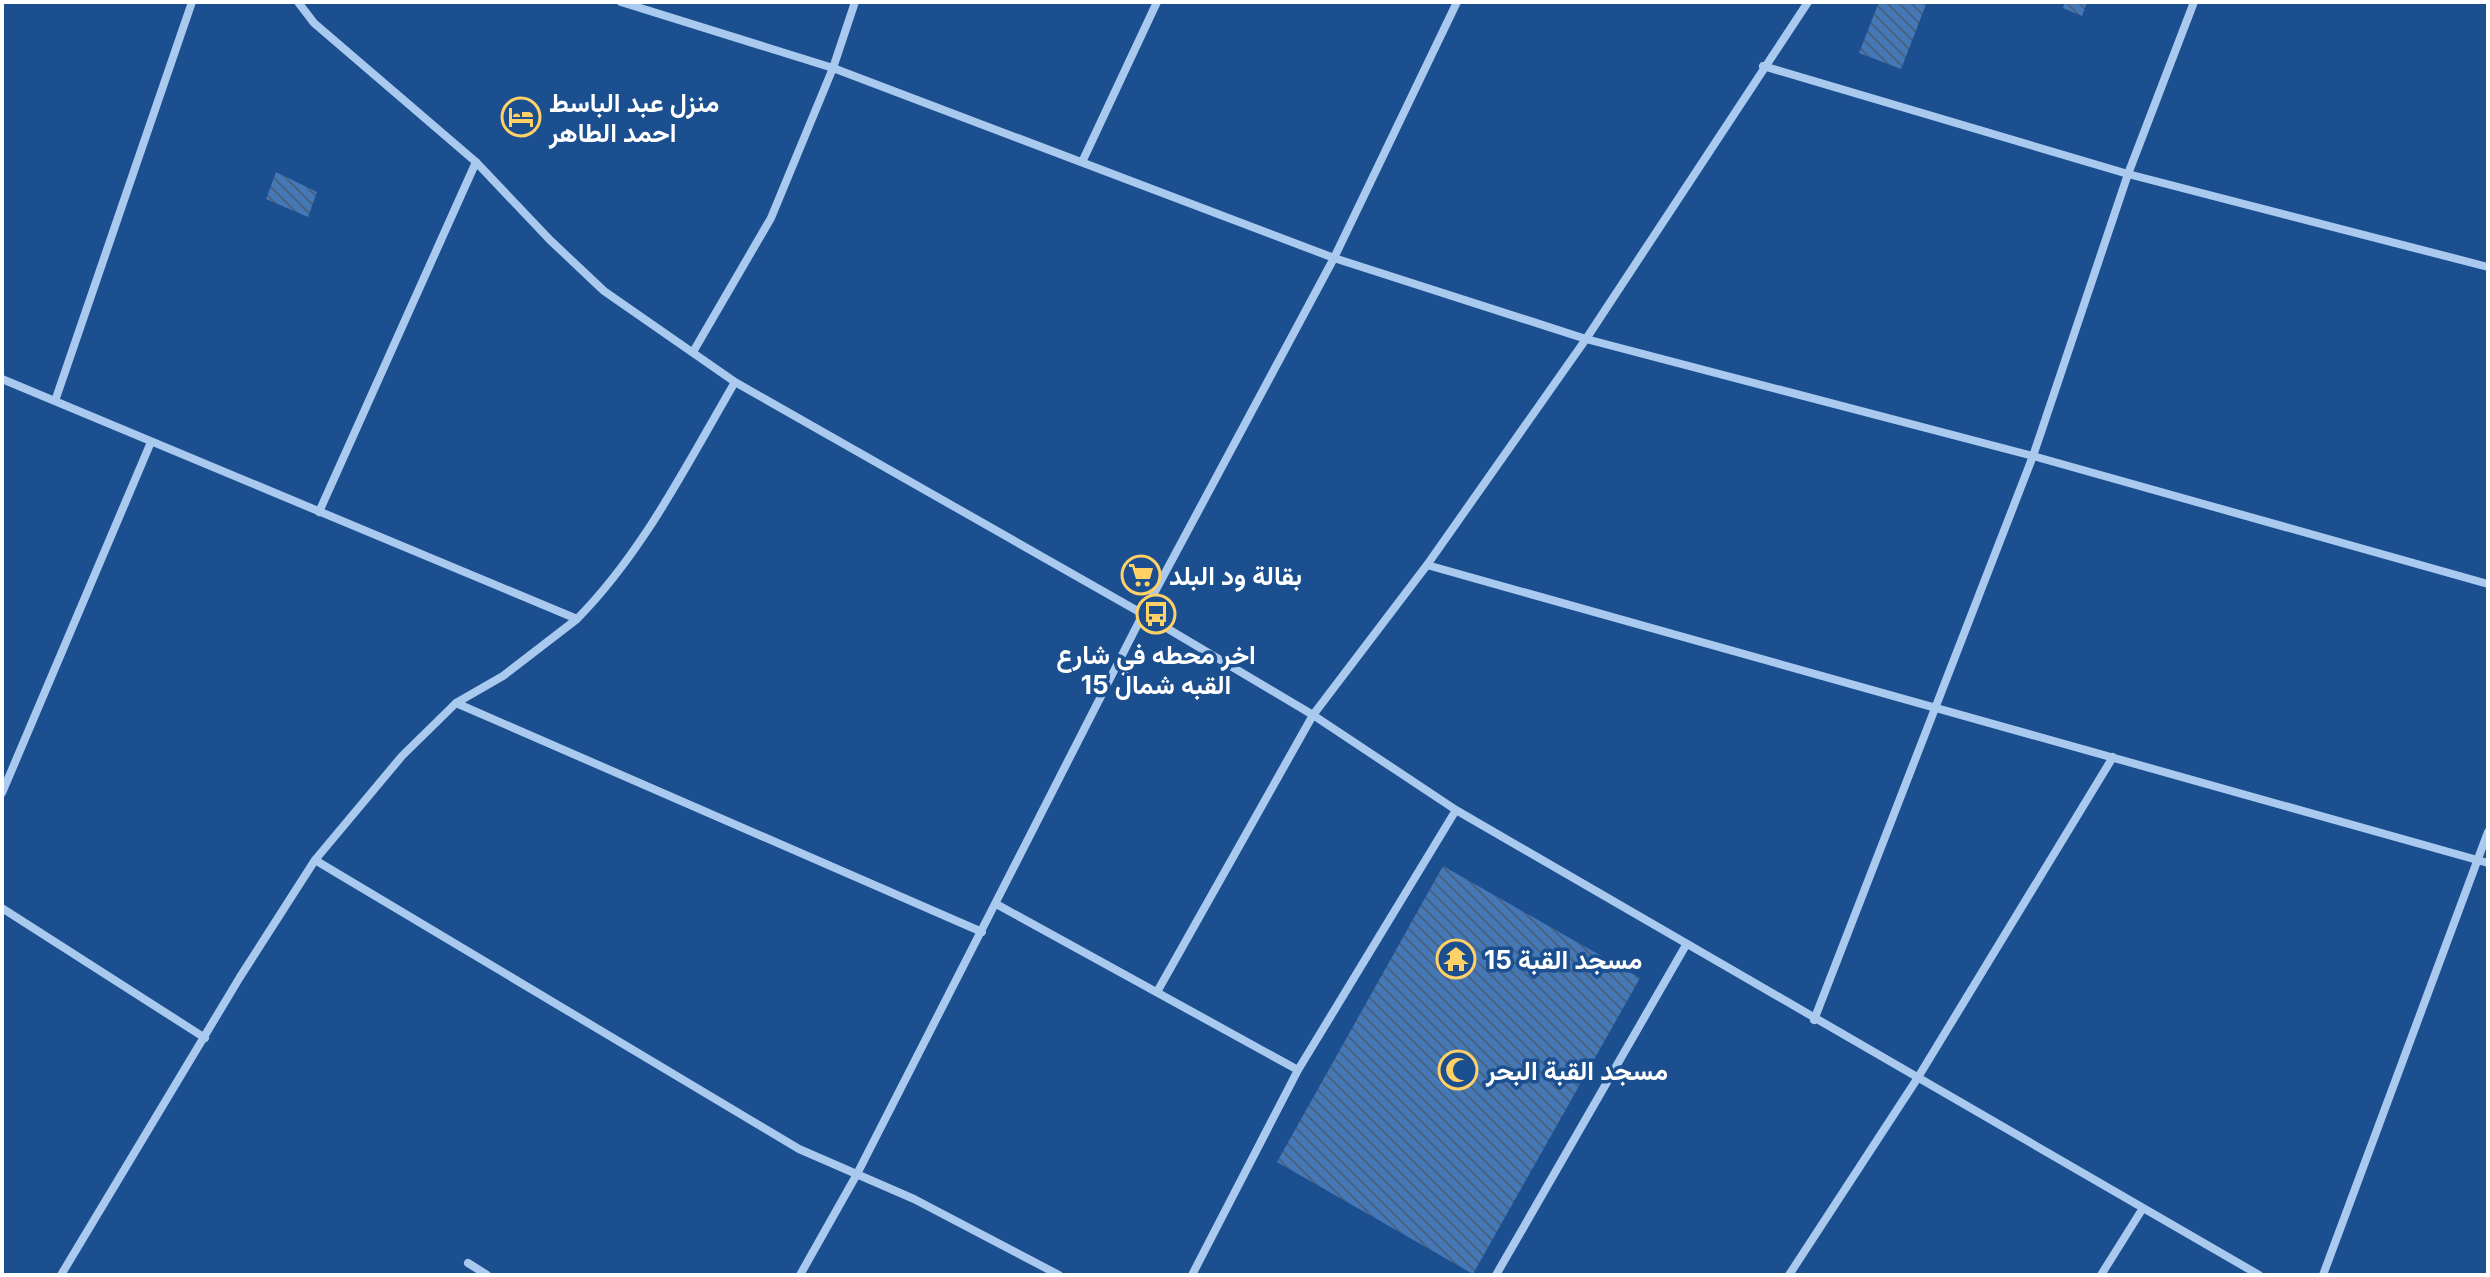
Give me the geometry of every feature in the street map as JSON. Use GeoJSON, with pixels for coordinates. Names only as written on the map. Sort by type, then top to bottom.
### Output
{"type":"FeatureCollection","features":[{"type":"Feature","properties":{"kind":"street"},"geometry":{"type":"LineString","coordinates":[[55,401],[192,2]]}},
{"type":"Feature","properties":{"kind":"street"},"geometry":{"type":"LineString","coordinates":[[298,2],[314,23],[476,162],[550,240],[604,291],[735,382],[1143,614],[1313,715],[1456,810],[2259,1275]]}},
{"type":"Feature","properties":{"kind":"street"},"geometry":{"type":"LineString","coordinates":[[621,2],[833,68],[1083,160],[1334,258],[1586,339],[2033,456],[2488,584]]}},
{"type":"Feature","properties":{"kind":"street"},"geometry":{"type":"LineString","coordinates":[[693,352],[771,218],[833,68],[855,2]]}},
{"type":"Feature","properties":{"kind":"street"},"geometry":{"type":"LineString","coordinates":[[1083,160],[1157,2]]}},
{"type":"Feature","properties":{"kind":"street"},"geometry":{"type":"LineString","coordinates":[[800,1275],[857,1174],[998,905],[1143,614],[1334,258],[1457,2]]}},
{"type":"Feature","properties":{"kind":"street"},"geometry":{"type":"LineString","coordinates":[[1157,992],[1313,715],[1427,565],[1586,339],[1808,2]]}},
{"type":"Feature","properties":{"kind":"street"},"geometry":{"type":"LineString","coordinates":[[1814,1020],[2033,456],[2128,174],[2194,2]]}},
{"type":"Feature","properties":{"kind":"street"},"geometry":{"type":"LineString","coordinates":[[1763,66],[2128,174],[2488,267]]}},
{"type":"Feature","properties":{"kind":"street"},"geometry":{"type":"LineString","coordinates":[[319,512],[476,162]]}},
{"type":"Feature","properties":{"kind":"street"},"geometry":{"type":"LineString","coordinates":[[2,379],[577,619]]}},
{"type":"Feature","properties":{"kind":"street"},"geometry":{"type":"LineString","coordinates":[[61,1275],[315,860],[402,756],[456,703],[503,676],[577,619],[603,592],[641,540],[735,382]]}},
{"type":"Feature","properties":{"kind":"street"},"geometry":{"type":"LineString","coordinates":[[2,793],[151,442]]}},
{"type":"Feature","properties":{"kind":"street"},"geometry":{"type":"LineString","coordinates":[[1427,565],[2483,861]]}},
{"type":"Feature","properties":{"kind":"street"},"geometry":{"type":"LineString","coordinates":[[456,703],[982,932]]}},
{"type":"Feature","properties":{"kind":"street"},"geometry":{"type":"LineString","coordinates":[[1789,1275],[1917,1079],[2113,757]]}},
{"type":"Feature","properties":{"kind":"street"},"geometry":{"type":"LineString","coordinates":[[1192,1275],[1298,1070],[1456,810]]}},
{"type":"Feature","properties":{"kind":"street"},"geometry":{"type":"LineString","coordinates":[[2323,1275],[2483,861],[2488,832]]}},
{"type":"Feature","properties":{"kind":"street"},"geometry":{"type":"LineString","coordinates":[[315,860],[799,1149],[914,1199],[1059,1275]]}},
{"type":"Feature","properties":{"kind":"street"},"geometry":{"type":"LineString","coordinates":[[998,905],[1298,1070]]}},
{"type":"Feature","properties":{"kind":"street"},"geometry":{"type":"LineString","coordinates":[[2,908],[205,1038]]}},
{"type":"Feature","properties":{"kind":"street"},"geometry":{"type":"LineString","coordinates":[[1496,1275],[1686,945]]}},
{"type":"Feature","properties":{"kind":"street"},"geometry":{"type":"LineString","coordinates":[[2101,1275],[2143,1208]]}},
{"type":"Feature","properties":{"kind":"street"},"geometry":{"type":"LineString","coordinates":[[468,1263],[487,1275]]}},
{"type":"Feature","properties":{"kind":"building"},"geometry":{"type":"Polygon","coordinates":[[[1879,2],[1927,2],[1901,69],[1859,53],[1879,2]]]}},
{"type":"Feature","properties":{"kind":"building"},"geometry":{"type":"Polygon","coordinates":[[[2065,2],[2087,2],[2082,16],[2063,8],[2065,2]]]}},
{"type":"Feature","properties":{"kind":"building"},"geometry":{"type":"Polygon","coordinates":[[[276,172],[317,192],[308,217],[266,199],[276,172]]]}},
{"type":"Feature","properties":{"kind":"building","name":"مسجد القبة البحر"},"geometry":{"type":"Polygon","coordinates":[[[1443,866],[1640,978],[1473,1274],[1277,1162],[1443,866]]]}},
{"type":"Feature","properties":{"kind":"place","name":"منزل عبد الباسط احمد الطاهر"},"geometry":{"type":"Point","coordinates":[521,117]}},
{"type":"Feature","properties":{"kind":"place","name":"بقالة ود البلد"},"geometry":{"type":"Point","coordinates":[1141,575]}},
{"type":"Feature","properties":{"kind":"place","name":"اخر محطه في شارع 15 القبه شمال"},"geometry":{"type":"Point","coordinates":[1156,614]}},
{"type":"Feature","properties":{"kind":"place","name":"مسجد القبة 15"},"geometry":{"type":"Point","coordinates":[1456,959]}},
{"type":"Feature","properties":{"kind":"place","name":"مسجد القبة البحر"},"geometry":{"type":"Point","coordinates":[1458,1070]}}]}
